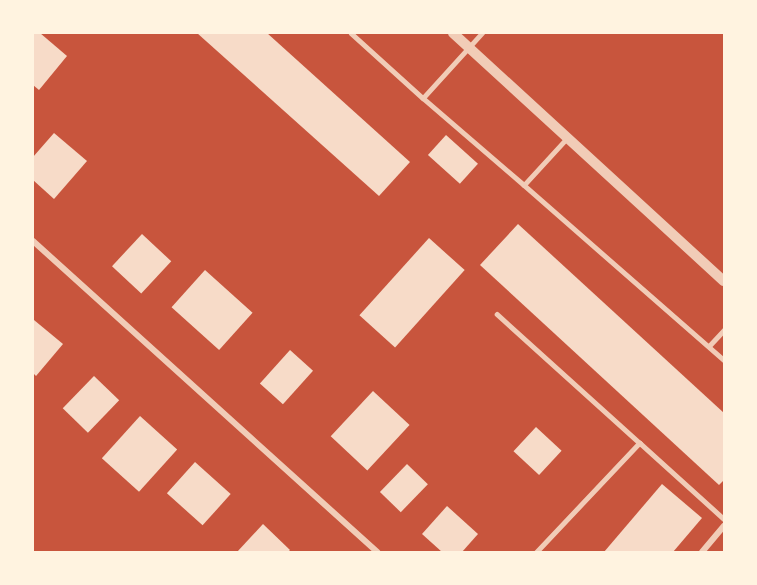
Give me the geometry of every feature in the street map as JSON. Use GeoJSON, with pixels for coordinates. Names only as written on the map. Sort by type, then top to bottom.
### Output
{"type":"FeatureCollection","features":[{"type":"Feature","properties":{"kind":"street"},"geometry":{"type":"LineString","coordinates":[[453,33],[724,282]]}},
{"type":"Feature","properties":{"kind":"street"},"geometry":{"type":"LineString","coordinates":[[33,241],[377,552]]}},
{"type":"Feature","properties":{"kind":"street"},"geometry":{"type":"LineString","coordinates":[[702,552],[724,526]]}},
{"type":"Feature","properties":{"kind":"lane"},"geometry":{"type":"LineString","coordinates":[[351,33],[724,360]]}},
{"type":"Feature","properties":{"kind":"lane"},"geometry":{"type":"LineString","coordinates":[[423,98],[467,46],[482,33]]}},
{"type":"Feature","properties":{"kind":"lane"},"geometry":{"type":"LineString","coordinates":[[525,185],[567,138]]}},
{"type":"Feature","properties":{"kind":"lane"},"geometry":{"type":"LineString","coordinates":[[497,314],[724,519]]}},
{"type":"Feature","properties":{"kind":"lane"},"geometry":{"type":"LineString","coordinates":[[709,346],[724,330]]}},
{"type":"Feature","properties":{"kind":"lane"},"geometry":{"type":"LineString","coordinates":[[537,552],[640,443]]}},
{"type":"Feature","properties":{"kind":"building"},"geometry":{"type":"Polygon","coordinates":[[[33,33],[40,33],[67,56],[39,90],[33,85],[33,33]]]}},
{"type":"Feature","properties":{"kind":"building"},"geometry":{"type":"Polygon","coordinates":[[[197,33],[267,33],[410,162],[379,196],[197,33]]]}},
{"type":"Feature","properties":{"kind":"building"},"geometry":{"type":"Polygon","coordinates":[[[54,133],[87,161],[54,199],[33,180],[33,157],[54,133]]]}},
{"type":"Feature","properties":{"kind":"building"},"geometry":{"type":"Polygon","coordinates":[[[446,135],[478,164],[460,184],[428,155],[446,135]]]}},
{"type":"Feature","properties":{"kind":"building"},"geometry":{"type":"Polygon","coordinates":[[[518,224],[724,413],[724,480],[719,485],[480,265],[518,224]]]}},
{"type":"Feature","properties":{"kind":"building"},"geometry":{"type":"Polygon","coordinates":[[[142,234],[171,261],[141,293],[112,266],[142,234]]]}},
{"type":"Feature","properties":{"kind":"building"},"geometry":{"type":"Polygon","coordinates":[[[429,238],[465,270],[395,347],[359,315],[429,238]]]}},
{"type":"Feature","properties":{"kind":"building"},"geometry":{"type":"Polygon","coordinates":[[[205,270],[253,313],[219,350],[172,307],[205,270]]]}},
{"type":"Feature","properties":{"kind":"building"},"geometry":{"type":"Polygon","coordinates":[[[34,320],[63,344],[36,376],[33,373],[34,320]]]}},
{"type":"Feature","properties":{"kind":"building"},"geometry":{"type":"Polygon","coordinates":[[[290,350],[313,371],[283,404],[260,383],[290,350]]]}},
{"type":"Feature","properties":{"kind":"building"},"geometry":{"type":"Polygon","coordinates":[[[94,376],[119,400],[88,433],[63,408],[94,376]]]}},
{"type":"Feature","properties":{"kind":"building"},"geometry":{"type":"Polygon","coordinates":[[[373,391],[410,425],[367,470],[331,436],[373,391]]]}},
{"type":"Feature","properties":{"kind":"building"},"geometry":{"type":"Polygon","coordinates":[[[140,416],[177,449],[139,492],[102,458],[140,416]]]}},
{"type":"Feature","properties":{"kind":"building"},"geometry":{"type":"Polygon","coordinates":[[[536,427],[562,451],[539,475],[513,451],[536,427]]]}},
{"type":"Feature","properties":{"kind":"building"},"geometry":{"type":"Polygon","coordinates":[[[195,462],[231,494],[203,525],[167,493],[195,462]]]}},
{"type":"Feature","properties":{"kind":"building"},"geometry":{"type":"Polygon","coordinates":[[[407,464],[428,484],[401,512],[380,492],[407,464]]]}},
{"type":"Feature","properties":{"kind":"building"},"geometry":{"type":"Polygon","coordinates":[[[662,484],[702,518],[673,552],[604,552],[662,484]]]}},
{"type":"Feature","properties":{"kind":"building"},"geometry":{"type":"Polygon","coordinates":[[[447,506],[478,534],[462,552],[442,552],[422,534],[447,506]]]}},
{"type":"Feature","properties":{"kind":"building"},"geometry":{"type":"Polygon","coordinates":[[[263,524],[290,550],[288,552],[237,552],[263,524]]]}}]}
